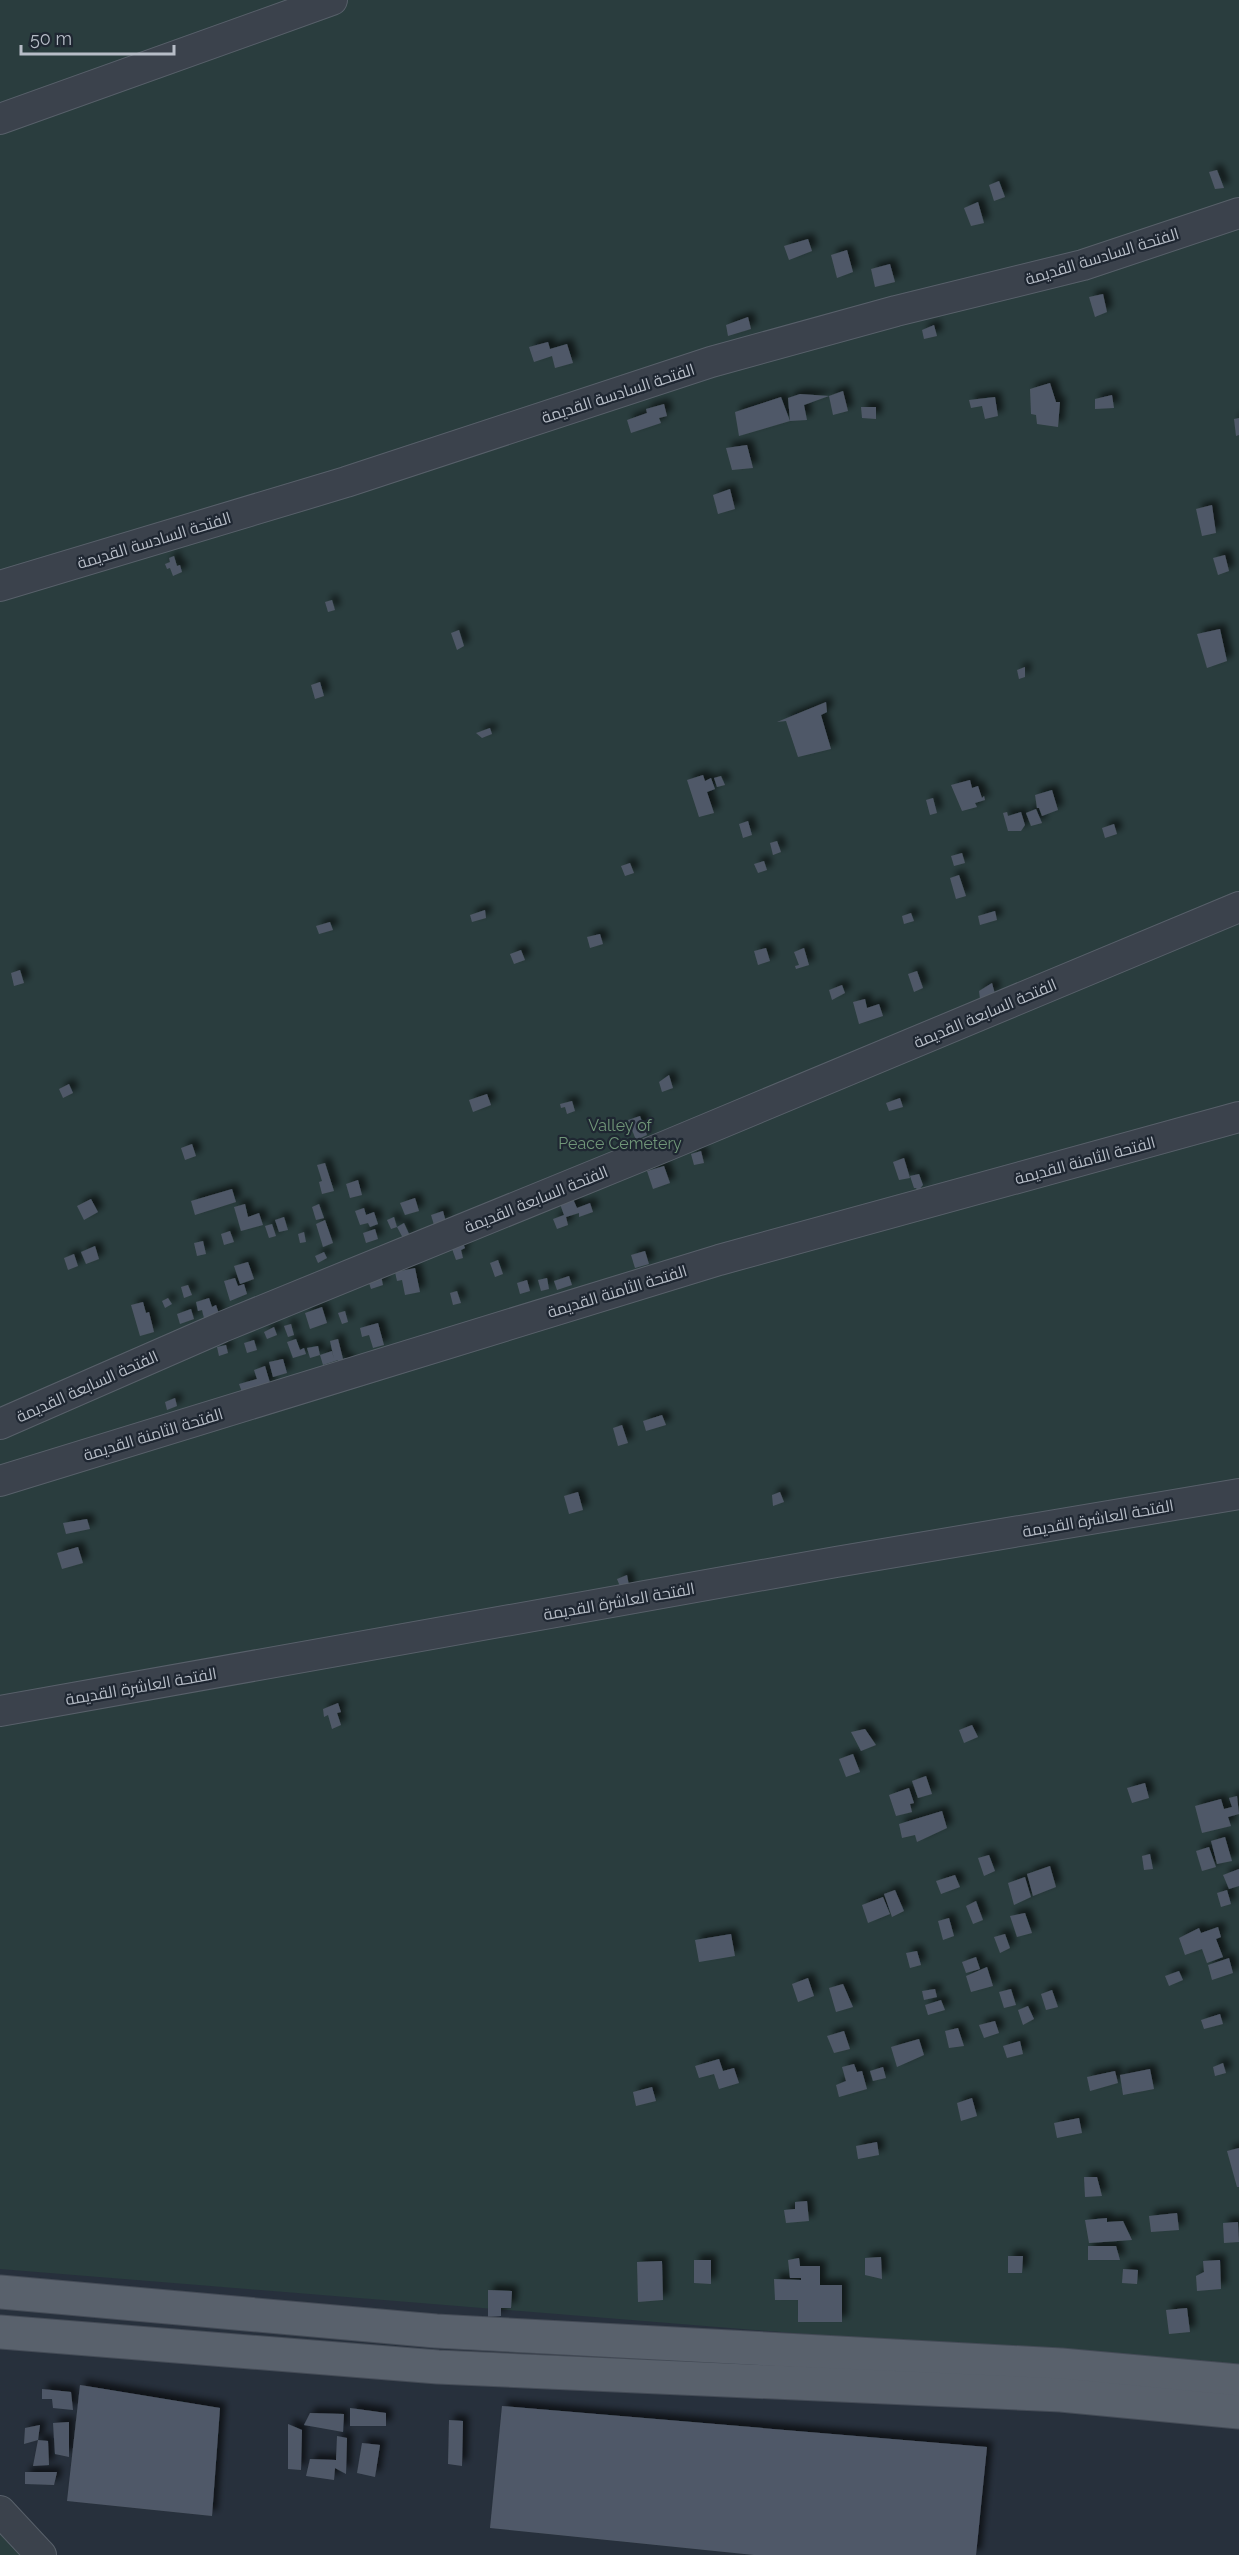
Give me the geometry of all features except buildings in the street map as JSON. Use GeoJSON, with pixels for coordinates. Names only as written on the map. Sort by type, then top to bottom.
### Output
{"type":"FeatureCollection","features":[{"type":"Feature","properties":{"kind":"main road"},"geometry":{"type":"LineString","coordinates":[[0,2292],[436,2331],[1061,2364],[1239,2381]]}},
{"type":"Feature","properties":{"kind":"main road"},"geometry":{"type":"LineString","coordinates":[[0,2332],[438,2367],[1061,2395],[1239,2412]]}},
{"type":"Feature","properties":{"kind":"street"},"geometry":{"type":"LineString","coordinates":[[0,119],[332,0]]}},
{"type":"Feature","properties":{"kind":"street","name":"الفتحة السادسة القديمة"},"geometry":{"type":"LineString","coordinates":[[0,586],[346,482],[711,362],[896,311],[1083,265],[1239,213]]}},
{"type":"Feature","properties":{"kind":"street","name":"الفتحة السابعة القديمة"},"geometry":{"type":"LineString","coordinates":[[0,1424],[216,1330],[666,1146],[1239,907]]}},
{"type":"Feature","properties":{"kind":"street","name":"الفتحة الثامنة القديمة"},"geometry":{"type":"LineString","coordinates":[[0,1481],[719,1260],[1239,1117]]}},
{"type":"Feature","properties":{"kind":"street","name":"الفتحة العاشرة القديمة"},"geometry":{"type":"LineString","coordinates":[[0,1711],[836,1562],[1239,1494]]}},
{"type":"Feature","properties":{"kind":"street"},"geometry":{"type":"LineString","coordinates":[[0,2511],[41,2555]]}},
{"type":"Feature","properties":{"kind":"green space","name":"Valley of Peace Cemetery"},"geometry":{"type":"Polygon","coordinates":[[[0,0],[1239,0],[1239,2369],[0,2269],[0,0]]]}},
{"type":"Feature","properties":{"kind":"green space"},"geometry":{"type":"Polygon","coordinates":[[[0,2524],[29,2555],[0,2555],[0,2524]]]}}]}
